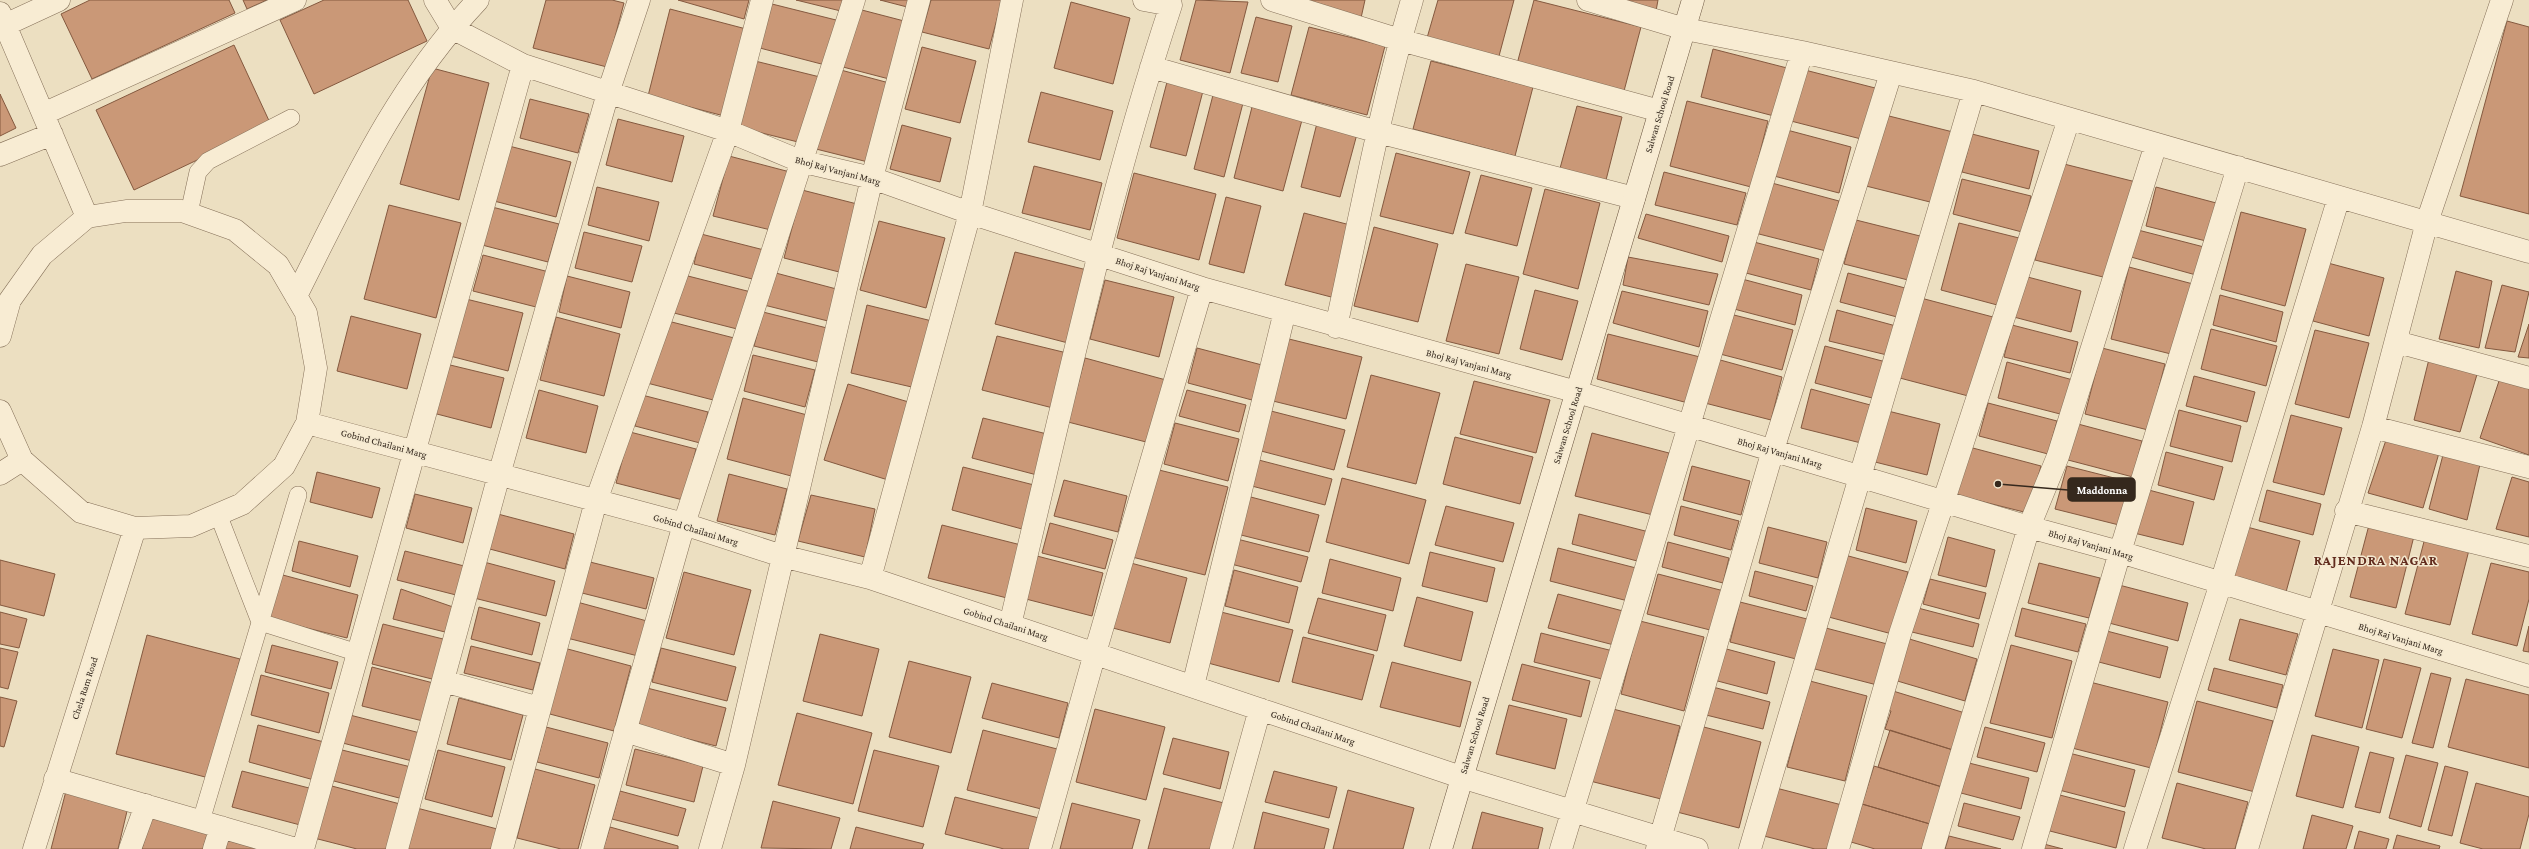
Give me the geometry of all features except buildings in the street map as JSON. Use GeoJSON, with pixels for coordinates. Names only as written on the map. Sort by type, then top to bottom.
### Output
{"type":"FeatureCollection","features":[{"type":"Feature","properties":{"kind":"street"},"geometry":{"type":"LineString","coordinates":[[60,0],[2,19],[87,217]]}},
{"type":"Feature","properties":{"kind":"street"},"geometry":{"type":"LineString","coordinates":[[43,114],[295,0]]}},
{"type":"Feature","properties":{"kind":"street"},"geometry":{"type":"LineString","coordinates":[[435,0],[452,28]]}},
{"type":"Feature","properties":{"kind":"street"},"geometry":{"type":"LineString","coordinates":[[296,296],[362,164],[402,94],[452,28],[478,0]]}},
{"type":"Feature","properties":{"kind":"street"},"geometry":{"type":"LineString","coordinates":[[397,849],[499,475],[608,92],[639,0]]}},
{"type":"Feature","properties":{"kind":"street"},"geometry":{"type":"LineString","coordinates":[[502,849],[596,501],[728,131],[762,0]]}},
{"type":"Feature","properties":{"kind":"street"},"geometry":{"type":"LineString","coordinates":[[592,849],[684,524],[800,161],[854,0]]}},
{"type":"Feature","properties":{"kind":"street"},"geometry":{"type":"LineString","coordinates":[[710,849],[734,765],[872,178],[919,0]]}},
{"type":"Feature","properties":{"kind":"street"},"geometry":{"type":"LineString","coordinates":[[870,578],[970,214],[1012,0]]}},
{"type":"Feature","properties":{"kind":"street"},"geometry":{"type":"LineString","coordinates":[[1010,624],[1100,255],[1151,67],[1173,3],[1144,0]]}},
{"type":"Feature","properties":{"kind":"street"},"geometry":{"type":"LineString","coordinates":[[1272,0],[1400,40],[1660,111]]}},
{"type":"Feature","properties":{"kind":"street"},"geometry":{"type":"LineString","coordinates":[[1336,327],[1378,132],[1400,40],[1412,0]]}},
{"type":"Feature","properties":{"kind":"street"},"geometry":{"type":"LineString","coordinates":[[1588,0],[1685,28],[1802,52],[1974,91],[2529,252]]}},
{"type":"Feature","properties":{"kind":"street","name":"Salwan School Road"},"geometry":{"type":"LineString","coordinates":[[1441,849],[1693,0]]}},
{"type":"Feature","properties":{"kind":"street"},"geometry":{"type":"LineString","coordinates":[[2247,849],[2319,613],[2346,511],[2373,427],[2397,342],[2427,222],[2502,0]]}},
{"type":"Feature","properties":{"kind":"street","name":"Bhoj Raj Vanjani Marg"},"geometry":{"type":"LineString","coordinates":[[452,28],[523,65],[728,131],[800,161],[872,178],[970,214],[1202,288],[1336,327],[1577,392],[2029,527],[2120,552],[2221,584],[2529,676]]}},
{"type":"Feature","properties":{"kind":"street"},"geometry":{"type":"LineString","coordinates":[[1561,849],[1802,52]]}},
{"type":"Feature","properties":{"kind":"street"},"geometry":{"type":"LineString","coordinates":[[303,849],[523,65]]}},
{"type":"Feature","properties":{"kind":"street"},"geometry":{"type":"LineString","coordinates":[[1151,67],[1378,132],[1634,198]]}},
{"type":"Feature","properties":{"kind":"street"},"geometry":{"type":"LineString","coordinates":[[1659,843],[1772,450],[1891,73]]}},
{"type":"Feature","properties":{"kind":"street"},"geometry":{"type":"LineString","coordinates":[[1750,849],[1974,91]]}},
{"type":"Feature","properties":{"kind":"street"},"geometry":{"type":"LineString","coordinates":[[1838,849],[1898,642],[1942,501],[2069,119]]}},
{"type":"Feature","properties":{"kind":"street"},"geometry":{"type":"LineString","coordinates":[[0,155],[52,134]]}},
{"type":"Feature","properties":{"kind":"street"},"geometry":{"type":"LineString","coordinates":[[1933,849],[2029,527],[2058,456],[2156,144]]}},
{"type":"Feature","properties":{"kind":"street"},"geometry":{"type":"LineString","coordinates":[[2033,849],[2120,552],[2238,168]]}},
{"type":"Feature","properties":{"kind":"street"},"geometry":{"type":"LineString","coordinates":[[2136,849],[2221,584],[2339,196]]}},
{"type":"Feature","properties":{"kind":"street"},"geometry":{"type":"LineString","coordinates":[[0,336],[10,300],[42,255],[87,217],[126,211],[182,211],[235,230],[278,265],[306,313],[316,368],[307,423],[284,466],[242,504],[191,526],[135,528],[81,512],[22,460],[0,411]]}},
{"type":"Feature","properties":{"kind":"street"},"geometry":{"type":"LineString","coordinates":[[1040,849],[1095,653],[1202,288]]}},
{"type":"Feature","properties":{"kind":"street"},"geometry":{"type":"LineString","coordinates":[[1193,686],[1284,311]]}},
{"type":"Feature","properties":{"kind":"street"},"geometry":{"type":"LineString","coordinates":[[2397,342],[2529,378]]}},
{"type":"Feature","properties":{"kind":"street","name":"Gobind Chailani Marg"},"geometry":{"type":"LineString","coordinates":[[307,423],[684,524],[782,556],[870,578],[1462,777],[1573,811],[1659,843],[1697,849]]}},
{"type":"Feature","properties":{"kind":"street"},"geometry":{"type":"LineString","coordinates":[[2373,427],[2529,467]]}},
{"type":"Feature","properties":{"kind":"street"},"geometry":{"type":"LineString","coordinates":[[0,474],[22,460]]}},
{"type":"Feature","properties":{"kind":"street"},"geometry":{"type":"LineString","coordinates":[[2346,511],[2529,556]]}},
{"type":"Feature","properties":{"kind":"street","name":"Chela Ram Road"},"geometry":{"type":"LineString","coordinates":[[34,849],[135,528]]}},
{"type":"Feature","properties":{"kind":"street"},"geometry":{"type":"LineString","coordinates":[[443,681],[540,708]]}},
{"type":"Feature","properties":{"kind":"street"},"geometry":{"type":"LineString","coordinates":[[1221,849],[1260,709]]}},
{"type":"Feature","properties":{"kind":"street"},"geometry":{"type":"LineString","coordinates":[[625,731],[734,765]]}},
{"type":"Feature","properties":{"kind":"street"},"geometry":{"type":"LineString","coordinates":[[55,779],[296,849]]}},
{"type":"Feature","properties":{"kind":"street"},"geometry":{"type":"LineString","coordinates":[[130,849],[146,805]]}},
{"type":"Feature","properties":{"kind":"street"},"geometry":{"type":"LineString","coordinates":[[211,824],[214,849]]}},
{"type":"Feature","properties":{"kind":"lane"},"geometry":{"type":"LineString","coordinates":[[189,213],[198,172],[208,161],[291,118]]}},
{"type":"Feature","properties":{"kind":"lane"},"geometry":{"type":"LineString","coordinates":[[211,824],[260,622],[298,494]]}},
{"type":"Feature","properties":{"kind":"lane"},"geometry":{"type":"LineString","coordinates":[[218,514],[260,622]]}},
{"type":"Feature","properties":{"kind":"lane"},"geometry":{"type":"LineString","coordinates":[[260,622],[358,653]]}},
{"type":"Feature","properties":{"kind":"place","name":"Maddonna"},"geometry":{"type":"Point","coordinates":[1998,484]}},
{"type":"Feature","properties":{"kind":"district","name":"RAJENDRA NAGAR"},"geometry":{"type":"Point","coordinates":[2376,560]}}]}
